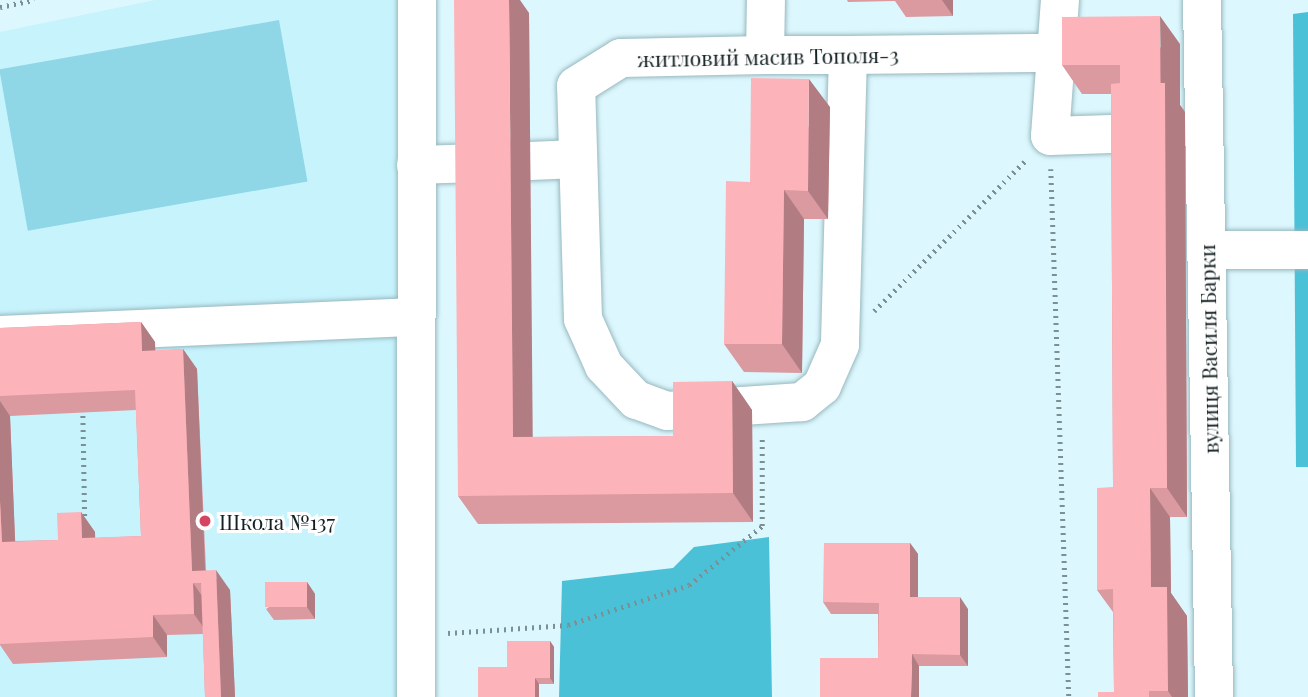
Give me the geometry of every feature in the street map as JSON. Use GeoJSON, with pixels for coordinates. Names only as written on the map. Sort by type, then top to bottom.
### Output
{"type":"FeatureCollection","features":[{"type":"Feature","properties":{"kind":"lane"},"geometry":{"type":"LineString","coordinates":[[416,697],[414,317],[417,0]]}},
{"type":"Feature","properties":{"kind":"lane"},"geometry":{"type":"LineString","coordinates":[[765,55],[766,0]]}},
{"type":"Feature","properties":{"kind":"lane"},"geometry":{"type":"LineString","coordinates":[[1060,0],[1050,136],[1111,134]]}},
{"type":"Feature","properties":{"kind":"lane","name":"вулиця Василя Барки"},"geometry":{"type":"LineString","coordinates":[[1202,0],[1214,697]]}},
{"type":"Feature","properties":{"kind":"lane","name":"житловий масив Тополя-3"},"geometry":{"type":"LineString","coordinates":[[762,404],[667,411],[636,400],[604,366],[583,319],[576,86],[621,58],[1056,53]]}},
{"type":"Feature","properties":{"kind":"lane"},"geometry":{"type":"LineString","coordinates":[[762,404],[802,402],[822,386],[840,345],[848,55]]}},
{"type":"Feature","properties":{"kind":"lane"},"geometry":{"type":"LineString","coordinates":[[530,161],[577,159]]}},
{"type":"Feature","properties":{"kind":"lane"},"geometry":{"type":"LineString","coordinates":[[415,165],[475,163]]}},
{"type":"Feature","properties":{"kind":"lane"},"geometry":{"type":"LineString","coordinates":[[1206,250],[1308,250]]}},
{"type":"Feature","properties":{"kind":"lane"},"geometry":{"type":"LineString","coordinates":[[0,335],[414,317]]}},
{"type":"Feature","properties":{"kind":"path"},"geometry":{"type":"LineString","coordinates":[[0,7],[34,0]]}},
{"type":"Feature","properties":{"kind":"path"},"geometry":{"type":"LineString","coordinates":[[840,345],[1050,136]]}},
{"type":"Feature","properties":{"kind":"path"},"geometry":{"type":"LineString","coordinates":[[1050,136],[1069,697]]}},
{"type":"Feature","properties":{"kind":"path"},"geometry":{"type":"LineString","coordinates":[[83,398],[85,532]]}},
{"type":"Feature","properties":{"kind":"path"},"geometry":{"type":"LineString","coordinates":[[416,635],[568,625],[689,585],[762,526],[762,404]]}},
{"type":"Feature","properties":{"kind":"shaded area","name":"Школа №137"},"geometry":{"type":"Polygon","coordinates":[[[155,0],[407,0],[408,292],[389,333],[408,344],[411,697],[0,697],[0,32],[155,0]]]}},
{"type":"Feature","properties":{"kind":"shaded area"},"geometry":{"type":"Polygon","coordinates":[[[1308,12],[1308,467],[1296,467],[1293,14],[1308,12]]]}},
{"type":"Feature","properties":{"kind":"shaded area"},"geometry":{"type":"Polygon","coordinates":[[[279,20],[307,182],[28,231],[0,69],[279,20]]]}},
{"type":"Feature","properties":{"kind":"shaded area"},"geometry":{"type":"Polygon","coordinates":[[[769,537],[772,697],[559,697],[562,581],[673,568],[694,547],[769,537]]]}},
{"type":"Feature","properties":{"kind":"building"},"geometry":{"type":"Polygon","coordinates":[[[454,0],[509,0],[513,437],[673,436],[673,382],[732,381],[733,493],[458,496],[454,0]]]}},
{"type":"Feature","properties":{"kind":"building"},"geometry":{"type":"Polygon","coordinates":[[[1160,16],[1160,83],[1165,83],[1167,488],[1150,488],[1151,587],[1167,587],[1168,691],[1149,691],[1149,697],[1098,697],[1098,692],[1114,692],[1113,589],[1097,590],[1097,488],[1113,487],[1111,84],[1120,83],[1120,65],[1062,65],[1062,17],[1160,16]]]}},
{"type":"Feature","properties":{"kind":"building"},"geometry":{"type":"Polygon","coordinates":[[[751,78],[809,79],[808,191],[784,190],[782,344],[724,344],[726,181],[750,182],[751,78]]]}},
{"type":"Feature","properties":{"kind":"building"},"geometry":{"type":"Polygon","coordinates":[[[141,322],[142,351],[183,349],[192,571],[216,570],[221,697],[205,697],[201,583],[193,583],[194,614],[153,615],[153,637],[0,644],[0,501],[2,542],[58,540],[57,513],[81,512],[82,538],[141,536],[135,390],[0,396],[0,328],[141,322]]]}},
{"type":"Feature","properties":{"kind":"building"},"geometry":{"type":"Polygon","coordinates":[[[824,543],[910,543],[910,597],[960,597],[960,655],[912,654],[911,697],[820,697],[820,658],[878,658],[879,603],[823,602],[824,543]]]}},
{"type":"Feature","properties":{"kind":"building"},"geometry":{"type":"Polygon","coordinates":[[[265,582],[307,582],[307,607],[265,607],[265,582]]]}},
{"type":"Feature","properties":{"kind":"building"},"geometry":{"type":"Polygon","coordinates":[[[507,641],[550,641],[550,678],[535,678],[535,697],[478,697],[478,667],[507,667],[507,641]]]}},
{"type":"Feature","properties":{"kind":"place","name":"Школа №137"},"geometry":{"type":"Point","coordinates":[205,521]}}]}
